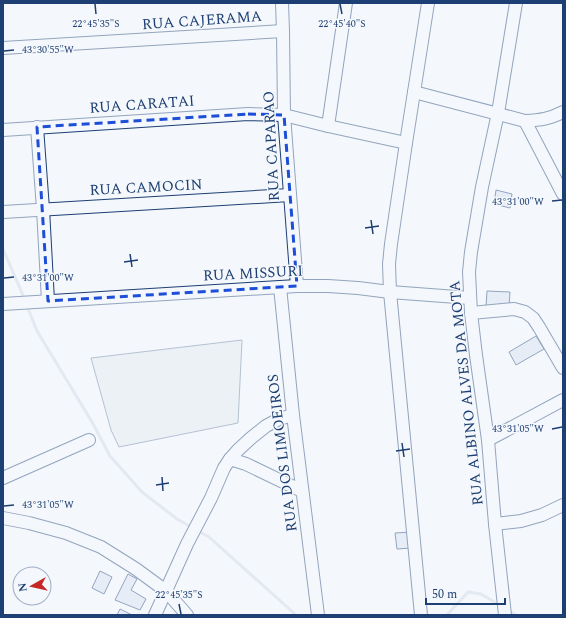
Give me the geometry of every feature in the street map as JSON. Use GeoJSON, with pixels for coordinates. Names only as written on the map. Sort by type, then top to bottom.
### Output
{"type":"FeatureCollection","features":[{"type":"Feature","properties":{"kind":"street","name":"RUA CAPARAO"},"geometry":{"type":"LineString","coordinates":[[282,3],[284,115],[297,286]]}},
{"type":"Feature","properties":{"kind":"street"},"geometry":{"type":"LineString","coordinates":[[328,126],[346,3]]}},
{"type":"Feature","properties":{"kind":"street"},"geometry":{"type":"LineString","coordinates":[[421,615],[390,292],[389,264],[428,3]]}},
{"type":"Feature","properties":{"kind":"street","name":"RUA ALBINO ALVES DA MOTA"},"geometry":{"type":"LineString","coordinates":[[505,615],[488,440],[471,313],[469,272],[470,252],[498,113],[516,3]]}},
{"type":"Feature","properties":{"kind":"street","name":"RUA CAJERAMA"},"geometry":{"type":"LineString","coordinates":[[3,48],[283,31]]}},
{"type":"Feature","properties":{"kind":"street"},"geometry":{"type":"LineString","coordinates":[[414,92],[525,121],[543,120],[563,112]]}},
{"type":"Feature","properties":{"kind":"street","name":"RUA CARATAI"},"geometry":{"type":"LineString","coordinates":[[3,130],[248,114],[284,115],[406,143]]}},
{"type":"Feature","properties":{"kind":"street"},"geometry":{"type":"LineString","coordinates":[[525,121],[563,194]]}},
{"type":"Feature","properties":{"kind":"street"},"geometry":{"type":"LineString","coordinates":[[37,127],[43,209],[43,301]]}},
{"type":"Feature","properties":{"kind":"street","name":"RUA CAMOCIN"},"geometry":{"type":"LineString","coordinates":[[3,212],[290,195]]}},
{"type":"Feature","properties":{"kind":"street","name":"RUA MISSURI"},"geometry":{"type":"LineString","coordinates":[[6,303],[297,286],[358,288],[470,298]]}},
{"type":"Feature","properties":{"kind":"street","name":"RUA DOS LIMOEIROS"},"geometry":{"type":"LineString","coordinates":[[280,288],[293,415],[318,614]]}},
{"type":"Feature","properties":{"kind":"street"},"geometry":{"type":"LineString","coordinates":[[471,313],[514,309],[525,312],[533,318],[563,368]]}},
{"type":"Feature","properties":{"kind":"street"},"geometry":{"type":"LineString","coordinates":[[488,440],[563,400]]}},
{"type":"Feature","properties":{"kind":"street"},"geometry":{"type":"LineString","coordinates":[[155,615],[187,544],[211,498],[224,468],[230,459],[251,438],[266,426],[279,419],[293,415]]}},
{"type":"Feature","properties":{"kind":"street"},"geometry":{"type":"LineString","coordinates":[[3,478],[89,440]]}},
{"type":"Feature","properties":{"kind":"street"},"geometry":{"type":"LineString","coordinates":[[230,459],[246,464],[302,491]]}},
{"type":"Feature","properties":{"kind":"street"},"geometry":{"type":"LineString","coordinates":[[495,524],[521,521],[542,515],[563,505]]}},
{"type":"Feature","properties":{"kind":"street"},"geometry":{"type":"LineString","coordinates":[[3,518],[66,533],[101,547],[136,569],[166,591],[187,615]]}},
{"type":"Feature","properties":{"kind":"highlighted area"},"geometry":{"type":"Polygon","coordinates":[[[248,114],[284,115],[297,286],[48,301],[37,127],[248,114]]]}},
{"type":"Feature","properties":{"kind":"shaded area"},"geometry":{"type":"Polygon","coordinates":[[[242,340],[238,423],[119,447],[111,430],[91,358],[242,340]]]}},
{"type":"Feature","properties":{"kind":"building"},"geometry":{"type":"Polygon","coordinates":[[[496,190],[512,194],[510,208],[494,204],[496,190]]]}},
{"type":"Feature","properties":{"kind":"building"},"geometry":{"type":"Polygon","coordinates":[[[487,291],[510,292],[509,307],[486,307],[487,291]]]}},
{"type":"Feature","properties":{"kind":"building"},"geometry":{"type":"Polygon","coordinates":[[[536,336],[544,349],[516,365],[509,352],[536,336]]]}},
{"type":"Feature","properties":{"kind":"building"},"geometry":{"type":"Polygon","coordinates":[[[411,532],[412,548],[397,549],[395,533],[411,532]]]}},
{"type":"Feature","properties":{"kind":"building"},"geometry":{"type":"Polygon","coordinates":[[[100,571],[112,577],[104,594],[92,588],[100,571]]]}},
{"type":"Feature","properties":{"kind":"building"},"geometry":{"type":"Polygon","coordinates":[[[128,574],[137,579],[131,590],[146,599],[140,610],[115,600],[128,574]]]}},
{"type":"Feature","properties":{"kind":"building"},"geometry":{"type":"Polygon","coordinates":[[[120,609],[132,615],[117,615],[120,609]]]}},
{"type":"Feature","properties":{"kind":"waterway"},"geometry":{"type":"LineString","coordinates":[[3,249],[25,300]]}},
{"type":"Feature","properties":{"kind":"waterway"},"geometry":{"type":"LineString","coordinates":[[27,306],[37,331],[92,422],[110,456],[142,492],[177,519],[193,528]]}},
{"type":"Feature","properties":{"kind":"waterway"},"geometry":{"type":"LineString","coordinates":[[198,531],[209,537],[296,615]]}},
{"type":"Feature","properties":{"kind":"waterway"},"geometry":{"type":"LineString","coordinates":[[447,615],[468,592],[481,594],[501,606]]}},
{"type":"Feature","properties":{"kind":"waterway"},"geometry":{"type":"LineString","coordinates":[[507,610],[516,615]]}}]}
